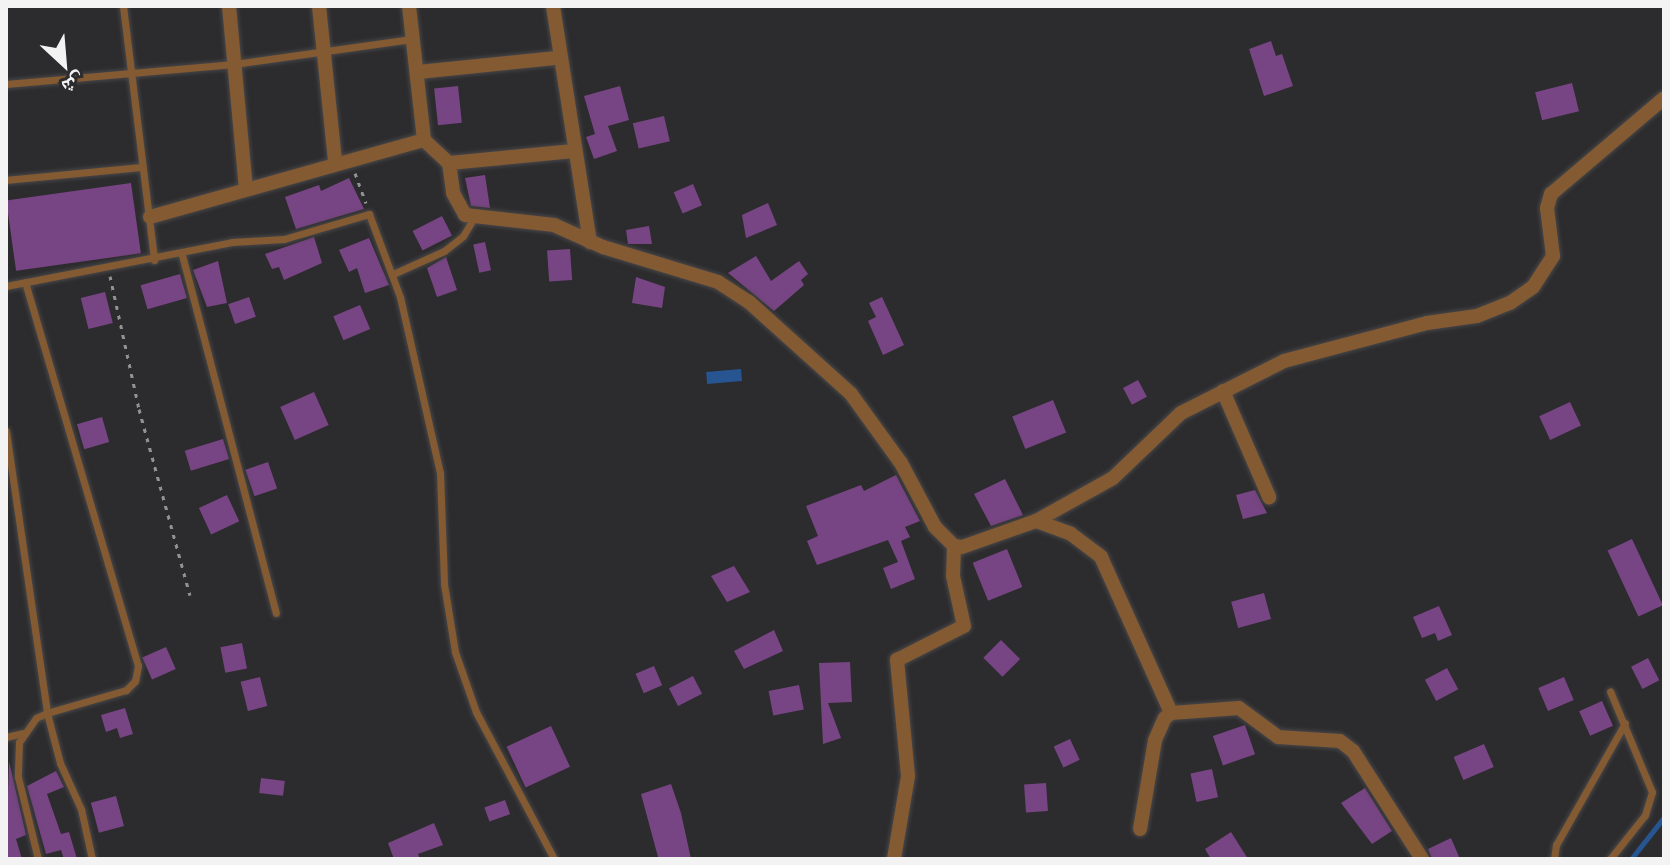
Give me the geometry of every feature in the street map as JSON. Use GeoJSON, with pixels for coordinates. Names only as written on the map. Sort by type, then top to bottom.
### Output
{"type":"FeatureCollection","features":[{"type":"Feature","properties":{"kind":"street"},"geometry":{"type":"LineString","coordinates":[[229,6],[246,188]]}},
{"type":"Feature","properties":{"kind":"street"},"geometry":{"type":"LineString","coordinates":[[319,6],[342,160]]}},
{"type":"Feature","properties":{"kind":"street"},"geometry":{"type":"LineString","coordinates":[[409,6],[424,140],[449,163],[456,201],[474,218],[554,225],[590,242],[711,279],[749,302],[851,394],[901,463],[931,521],[954,546],[953,576],[964,626],[897,660],[908,776],[894,859]]}},
{"type":"Feature","properties":{"kind":"street"},"geometry":{"type":"LineString","coordinates":[[553,6],[557,58],[590,242]]}},
{"type":"Feature","properties":{"kind":"street"},"geometry":{"type":"LineString","coordinates":[[418,72],[557,58]]}},
{"type":"Feature","properties":{"kind":"street"},"geometry":{"type":"LineString","coordinates":[[954,546],[974,544],[1036,521],[1113,478],[1181,413],[1223,391],[1332,345],[1477,316],[1510,303],[1533,287],[1553,256],[1547,215],[1551,194],[1664,98]]}},
{"type":"Feature","properties":{"kind":"street"},"geometry":{"type":"LineString","coordinates":[[150,217],[342,160],[424,140]]}},
{"type":"Feature","properties":{"kind":"street"},"geometry":{"type":"LineString","coordinates":[[449,163],[574,151]]}},
{"type":"Feature","properties":{"kind":"street"},"geometry":{"type":"LineString","coordinates":[[1223,391],[1269,497]]}},
{"type":"Feature","properties":{"kind":"street"},"geometry":{"type":"LineString","coordinates":[[1036,521],[1071,534],[1101,557],[1171,713]]}},
{"type":"Feature","properties":{"kind":"street"},"geometry":{"type":"LineString","coordinates":[[1171,713],[1239,708],[1278,737],[1340,741],[1366,767],[1422,859]]}},
{"type":"Feature","properties":{"kind":"street"},"geometry":{"type":"LineString","coordinates":[[1140,829],[1155,740],[1171,713]]}},
{"type":"Feature","properties":{"kind":"lane"},"geometry":{"type":"LineString","coordinates":[[123,6],[140,167],[150,217],[154,260]]}},
{"type":"Feature","properties":{"kind":"lane"},"geometry":{"type":"LineString","coordinates":[[6,84],[234,64],[413,39]]}},
{"type":"Feature","properties":{"kind":"lane"},"geometry":{"type":"LineString","coordinates":[[6,180],[140,167]]}},
{"type":"Feature","properties":{"kind":"lane"},"geometry":{"type":"LineString","coordinates":[[6,286],[182,255],[232,242],[284,239],[369,214],[393,274],[440,473],[446,606],[455,652],[476,712],[554,859]]}},
{"type":"Feature","properties":{"kind":"lane"},"geometry":{"type":"LineString","coordinates":[[393,274],[444,251],[474,218]]}},
{"type":"Feature","properties":{"kind":"lane"},"geometry":{"type":"LineString","coordinates":[[182,255],[276,613]]}},
{"type":"Feature","properties":{"kind":"lane"},"geometry":{"type":"LineString","coordinates":[[25,282],[113,567],[138,666],[135,681],[126,690],[47,713],[24,733],[19,742],[18,777],[38,859]]}},
{"type":"Feature","properties":{"kind":"lane"},"geometry":{"type":"LineString","coordinates":[[6,431],[47,713],[60,763],[81,809],[92,859]]}},
{"type":"Feature","properties":{"kind":"lane"},"geometry":{"type":"LineString","coordinates":[[1610,691],[1651,781],[1652,803],[1610,859]]}},
{"type":"Feature","properties":{"kind":"lane"},"geometry":{"type":"LineString","coordinates":[[1554,859],[1556,845],[1625,723]]}},
{"type":"Feature","properties":{"kind":"lane"},"geometry":{"type":"LineString","coordinates":[[6,737],[24,733]]}},
{"type":"Feature","properties":{"kind":"path"},"geometry":{"type":"LineString","coordinates":[[342,160],[369,214]]}},
{"type":"Feature","properties":{"kind":"path"},"geometry":{"type":"LineString","coordinates":[[109,268],[139,409],[190,595]]}},
{"type":"Feature","properties":{"kind":"water"},"geometry":{"type":"Polygon","coordinates":[[[741,369],[742,381],[707,384],[706,372],[741,369]]]}},
{"type":"Feature","properties":{"kind":"building"},"geometry":{"type":"Polygon","coordinates":[[[1271,41],[1276,56],[1282,54],[1293,86],[1264,96],[1249,49],[1271,41]]]}},
{"type":"Feature","properties":{"kind":"building"},"geometry":{"type":"Polygon","coordinates":[[[1572,83],[1579,111],[1542,120],[1535,92],[1572,83]]]}},
{"type":"Feature","properties":{"kind":"building"},"geometry":{"type":"Polygon","coordinates":[[[458,86],[462,123],[438,125],[434,89],[458,86]]]}},
{"type":"Feature","properties":{"kind":"building"},"geometry":{"type":"Polygon","coordinates":[[[620,86],[629,120],[608,126],[617,151],[594,159],[586,137],[595,134],[584,96],[620,86]]]}},
{"type":"Feature","properties":{"kind":"building"},"geometry":{"type":"Polygon","coordinates":[[[664,116],[670,141],[639,149],[633,123],[664,116]]]}},
{"type":"Feature","properties":{"kind":"building"},"geometry":{"type":"Polygon","coordinates":[[[485,175],[490,208],[471,206],[465,178],[485,175]]]}},
{"type":"Feature","properties":{"kind":"building"},"geometry":{"type":"Polygon","coordinates":[[[349,178],[364,209],[296,229],[285,197],[319,185],[321,191],[349,178]]]}},
{"type":"Feature","properties":{"kind":"building"},"geometry":{"type":"Polygon","coordinates":[[[131,183],[141,253],[16,271],[6,201],[131,183]]]}},
{"type":"Feature","properties":{"kind":"building"},"geometry":{"type":"Polygon","coordinates":[[[693,184],[702,205],[683,213],[674,192],[693,184]]]}},
{"type":"Feature","properties":{"kind":"building"},"geometry":{"type":"Polygon","coordinates":[[[768,203],[777,225],[746,238],[742,215],[768,203]]]}},
{"type":"Feature","properties":{"kind":"building"},"geometry":{"type":"Polygon","coordinates":[[[442,216],[452,236],[423,251],[413,231],[442,216]]]}},
{"type":"Feature","properties":{"kind":"building"},"geometry":{"type":"Polygon","coordinates":[[[649,226],[652,244],[628,244],[626,230],[649,226]]]}},
{"type":"Feature","properties":{"kind":"building"},"geometry":{"type":"Polygon","coordinates":[[[314,237],[322,263],[284,280],[279,267],[272,269],[265,254],[314,237]]]}},
{"type":"Feature","properties":{"kind":"building"},"geometry":{"type":"Polygon","coordinates":[[[369,238],[389,285],[365,293],[357,268],[349,272],[339,250],[369,238]]]}},
{"type":"Feature","properties":{"kind":"building"},"geometry":{"type":"Polygon","coordinates":[[[485,242],[491,270],[479,273],[473,244],[485,242]]]}},
{"type":"Feature","properties":{"kind":"building"},"geometry":{"type":"Polygon","coordinates":[[[570,249],[572,280],[549,282],[547,251],[570,249]]]}},
{"type":"Feature","properties":{"kind":"building"},"geometry":{"type":"Polygon","coordinates":[[[756,256],[771,281],[799,261],[808,274],[801,280],[804,285],[774,311],[728,273],[756,256]]]}},
{"type":"Feature","properties":{"kind":"building"},"geometry":{"type":"Polygon","coordinates":[[[446,257],[457,290],[437,297],[427,268],[446,257]]]}},
{"type":"Feature","properties":{"kind":"building"},"geometry":{"type":"Polygon","coordinates":[[[218,261],[227,303],[207,307],[193,270],[218,261]]]}},
{"type":"Feature","properties":{"kind":"building"},"geometry":{"type":"Polygon","coordinates":[[[180,274],[187,298],[147,309],[141,285],[180,274]]]}},
{"type":"Feature","properties":{"kind":"building"},"geometry":{"type":"Polygon","coordinates":[[[636,277],[665,287],[662,308],[632,303],[636,277]]]}},
{"type":"Feature","properties":{"kind":"building"},"geometry":{"type":"Polygon","coordinates":[[[105,292],[113,323],[88,329],[81,298],[105,292]]]}},
{"type":"Feature","properties":{"kind":"building"},"geometry":{"type":"Polygon","coordinates":[[[249,297],[256,317],[235,324],[228,304],[249,297]]]}},
{"type":"Feature","properties":{"kind":"building"},"geometry":{"type":"Polygon","coordinates":[[[882,297],[904,345],[883,355],[868,321],[876,317],[869,303],[882,297]]]}},
{"type":"Feature","properties":{"kind":"building"},"geometry":{"type":"Polygon","coordinates":[[[360,305],[370,329],[343,340],[333,316],[360,305]]]}},
{"type":"Feature","properties":{"kind":"building"},"geometry":{"type":"Polygon","coordinates":[[[1138,380],[1147,397],[1132,405],[1123,388],[1138,380]]]}},
{"type":"Feature","properties":{"kind":"building"},"geometry":{"type":"Polygon","coordinates":[[[314,392],[329,425],[295,440],[280,407],[314,392]]]}},
{"type":"Feature","properties":{"kind":"building"},"geometry":{"type":"Polygon","coordinates":[[[1053,400],[1066,432],[1025,449],[1012,416],[1053,400]]]}},
{"type":"Feature","properties":{"kind":"building"},"geometry":{"type":"Polygon","coordinates":[[[1570,402],[1581,426],[1550,440],[1539,416],[1570,402]]]}},
{"type":"Feature","properties":{"kind":"building"},"geometry":{"type":"Polygon","coordinates":[[[102,417],[109,442],[84,449],[77,424],[102,417]]]}},
{"type":"Feature","properties":{"kind":"building"},"geometry":{"type":"Polygon","coordinates":[[[223,439],[229,459],[191,471],[185,451],[223,439]]]}},
{"type":"Feature","properties":{"kind":"building"},"geometry":{"type":"Polygon","coordinates":[[[268,462],[277,488],[254,496],[245,470],[268,462]]]}},
{"type":"Feature","properties":{"kind":"building"},"geometry":{"type":"Polygon","coordinates":[[[896,475],[920,521],[905,527],[910,537],[901,541],[915,579],[891,589],[883,568],[898,562],[888,540],[817,565],[807,541],[818,536],[806,506],[861,485],[864,491],[896,475]]]}},
{"type":"Feature","properties":{"kind":"building"},"geometry":{"type":"Polygon","coordinates":[[[1005,479],[1023,515],[991,526],[974,494],[1005,479]]]}},
{"type":"Feature","properties":{"kind":"building"},"geometry":{"type":"Polygon","coordinates":[[[1255,490],[1267,513],[1243,519],[1236,495],[1255,490]]]}},
{"type":"Feature","properties":{"kind":"building"},"geometry":{"type":"Polygon","coordinates":[[[227,495],[239,521],[211,534],[199,508],[227,495]]]}},
{"type":"Feature","properties":{"kind":"building"},"geometry":{"type":"Polygon","coordinates":[[[1632,539],[1663,605],[1638,617],[1608,550],[1632,539]]]}},
{"type":"Feature","properties":{"kind":"building"},"geometry":{"type":"Polygon","coordinates":[[[1007,549],[1022,587],[988,601],[973,563],[1007,549]]]}},
{"type":"Feature","properties":{"kind":"building"},"geometry":{"type":"Polygon","coordinates":[[[734,566],[750,592],[727,602],[711,576],[734,566]]]}},
{"type":"Feature","properties":{"kind":"building"},"geometry":{"type":"Polygon","coordinates":[[[1264,593],[1271,619],[1238,628],[1231,602],[1264,593]]]}},
{"type":"Feature","properties":{"kind":"building"},"geometry":{"type":"Polygon","coordinates":[[[1439,606],[1452,635],[1438,641],[1435,633],[1422,638],[1413,617],[1439,606]]]}},
{"type":"Feature","properties":{"kind":"building"},"geometry":{"type":"Polygon","coordinates":[[[774,630],[783,651],[744,669],[734,651],[774,630]]]}},
{"type":"Feature","properties":{"kind":"building"},"geometry":{"type":"Polygon","coordinates":[[[1001,640],[1020,659],[1002,677],[983,658],[1001,640]]]}},
{"type":"Feature","properties":{"kind":"building"},"geometry":{"type":"Polygon","coordinates":[[[242,643],[247,669],[225,673],[220,647],[242,643]]]}},
{"type":"Feature","properties":{"kind":"building"},"geometry":{"type":"Polygon","coordinates":[[[166,647],[176,669],[152,680],[142,658],[166,647]]]}},
{"type":"Feature","properties":{"kind":"building"},"geometry":{"type":"Polygon","coordinates":[[[1648,658],[1659,680],[1642,689],[1631,667],[1648,658]]]}},
{"type":"Feature","properties":{"kind":"building"},"geometry":{"type":"Polygon","coordinates":[[[850,662],[852,702],[828,703],[841,738],[823,744],[819,663],[850,662]]]}},
{"type":"Feature","properties":{"kind":"building"},"geometry":{"type":"Polygon","coordinates":[[[654,666],[662,685],[644,693],[636,674],[654,666]]]}},
{"type":"Feature","properties":{"kind":"building"},"geometry":{"type":"Polygon","coordinates":[[[1447,668],[1458,689],[1436,701],[1425,680],[1447,668]]]}},
{"type":"Feature","properties":{"kind":"building"},"geometry":{"type":"Polygon","coordinates":[[[693,676],[702,694],[678,706],[669,688],[693,676]]]}},
{"type":"Feature","properties":{"kind":"building"},"geometry":{"type":"Polygon","coordinates":[[[260,677],[267,706],[248,711],[241,682],[260,677]]]}},
{"type":"Feature","properties":{"kind":"building"},"geometry":{"type":"Polygon","coordinates":[[[1564,677],[1574,700],[1548,711],[1538,688],[1564,677]]]}},
{"type":"Feature","properties":{"kind":"building"},"geometry":{"type":"Polygon","coordinates":[[[799,685],[804,710],[773,715],[769,691],[799,685]]]}},
{"type":"Feature","properties":{"kind":"building"},"geometry":{"type":"Polygon","coordinates":[[[1602,701],[1613,726],[1590,736],[1579,711],[1602,701]]]}},
{"type":"Feature","properties":{"kind":"building"},"geometry":{"type":"Polygon","coordinates":[[[125,708],[133,734],[120,738],[117,728],[106,732],[101,715],[125,708]]]}},
{"type":"Feature","properties":{"kind":"building"},"geometry":{"type":"Polygon","coordinates":[[[1245,725],[1255,754],[1223,765],[1213,736],[1245,725]]]}},
{"type":"Feature","properties":{"kind":"building"},"geometry":{"type":"Polygon","coordinates":[[[551,726],[570,767],[526,787],[507,747],[551,726]]]}},
{"type":"Feature","properties":{"kind":"building"},"geometry":{"type":"Polygon","coordinates":[[[1070,739],[1080,760],[1063,767],[1054,747],[1070,739]]]}},
{"type":"Feature","properties":{"kind":"building"},"geometry":{"type":"Polygon","coordinates":[[[1484,744],[1494,767],[1463,780],[1454,757],[1484,744]]]}},
{"type":"Feature","properties":{"kind":"building"},"geometry":{"type":"Polygon","coordinates":[[[9,761],[26,835],[16,839],[22,859],[6,859],[9,761]]]}},
{"type":"Feature","properties":{"kind":"building"},"geometry":{"type":"Polygon","coordinates":[[[1212,769],[1218,797],[1197,802],[1190,774],[1212,769]]]}},
{"type":"Feature","properties":{"kind":"building"},"geometry":{"type":"Polygon","coordinates":[[[56,771],[64,787],[47,794],[61,834],[69,832],[77,859],[64,859],[61,850],[46,854],[27,786],[56,771]]]}},
{"type":"Feature","properties":{"kind":"building"},"geometry":{"type":"Polygon","coordinates":[[[261,778],[285,781],[283,796],[259,793],[261,778]]]}},
{"type":"Feature","properties":{"kind":"building"},"geometry":{"type":"Polygon","coordinates":[[[1046,783],[1048,811],[1026,812],[1024,785],[1046,783]]]}},
{"type":"Feature","properties":{"kind":"building"},"geometry":{"type":"Polygon","coordinates":[[[671,784],[691,859],[658,857],[641,794],[671,784]]]}},
{"type":"Feature","properties":{"kind":"building"},"geometry":{"type":"Polygon","coordinates":[[[1365,788],[1392,831],[1372,844],[1341,803],[1365,788]]]}},
{"type":"Feature","properties":{"kind":"building"},"geometry":{"type":"Polygon","coordinates":[[[116,796],[124,826],[99,833],[91,803],[116,796]]]}},
{"type":"Feature","properties":{"kind":"building"},"geometry":{"type":"Polygon","coordinates":[[[505,800],[510,814],[489,822],[484,808],[505,800]]]}},
{"type":"Feature","properties":{"kind":"building"},"geometry":{"type":"Polygon","coordinates":[[[434,823],[443,845],[418,854],[420,859],[394,859],[388,843],[434,823]]]}},
{"type":"Feature","properties":{"kind":"building"},"geometry":{"type":"Polygon","coordinates":[[[1231,832],[1248,859],[1211,859],[1205,849],[1231,832]]]}},
{"type":"Feature","properties":{"kind":"building"},"geometry":{"type":"Polygon","coordinates":[[[1451,838],[1460,859],[1432,859],[1428,849],[1451,838]]]}},
{"type":"Feature","properties":{"kind":"waterway"},"geometry":{"type":"LineString","coordinates":[[1631,859],[1664,817]]}}]}
